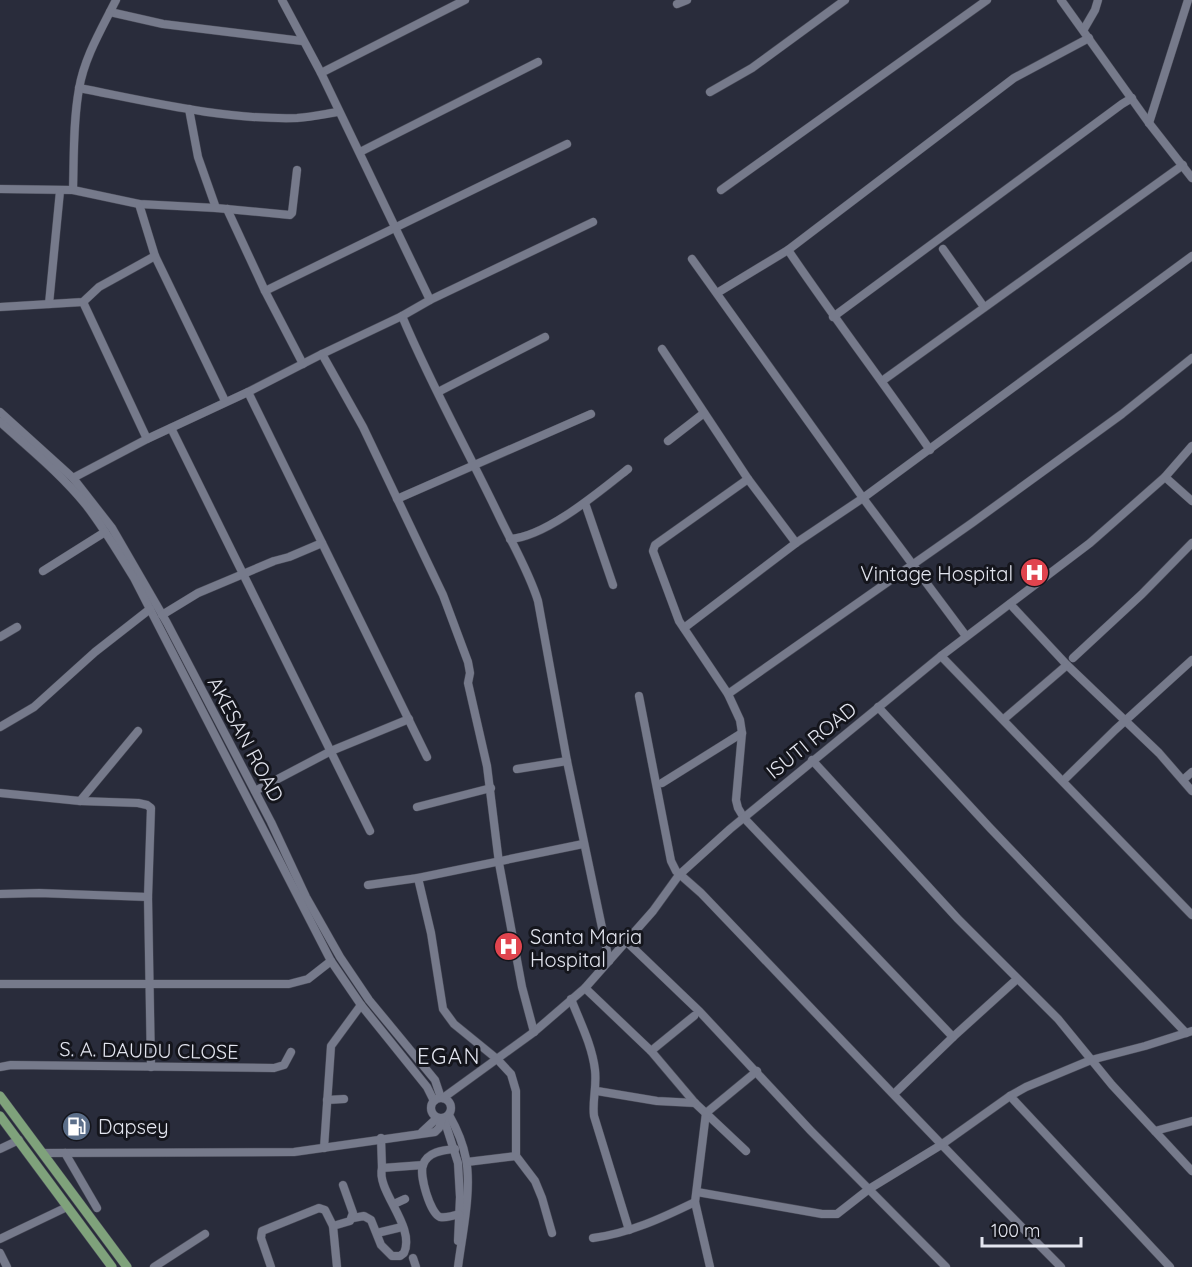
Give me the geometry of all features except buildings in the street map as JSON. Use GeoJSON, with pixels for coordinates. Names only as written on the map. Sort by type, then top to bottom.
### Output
{"type":"FeatureCollection","features":[{"type":"Feature","properties":{"kind":"main road"},"geometry":{"type":"LineString","coordinates":[[0,1096],[127,1267]]}},
{"type":"Feature","properties":{"kind":"main road"},"geometry":{"type":"LineString","coordinates":[[0,1116],[112,1267]]}},
{"type":"Feature","properties":{"kind":"street"},"geometry":{"type":"LineString","coordinates":[[73,190],[74,135],[79,88],[97,39],[116,0]]}},
{"type":"Feature","properties":{"kind":"street"},"geometry":{"type":"LineString","coordinates":[[282,0],[360,152],[430,300]]}},
{"type":"Feature","properties":{"kind":"street"},"geometry":{"type":"LineString","coordinates":[[321,73],[465,0]]}},
{"type":"Feature","properties":{"kind":"street"},"geometry":{"type":"LineString","coordinates":[[677,4],[687,0]]}},
{"type":"Feature","properties":{"kind":"street"},"geometry":{"type":"LineString","coordinates":[[710,92],[752,68],[845,0]]}},
{"type":"Feature","properties":{"kind":"street"},"geometry":{"type":"LineString","coordinates":[[721,190],[987,0]]}},
{"type":"Feature","properties":{"kind":"street"},"geometry":{"type":"LineString","coordinates":[[1061,0],[1084,29],[1149,123],[1192,178]]}},
{"type":"Feature","properties":{"kind":"street"},"geometry":{"type":"LineString","coordinates":[[1084,29],[1098,0]]}},
{"type":"Feature","properties":{"kind":"street"},"geometry":{"type":"LineString","coordinates":[[1149,123],[1188,0]]}},
{"type":"Feature","properties":{"kind":"street"},"geometry":{"type":"LineString","coordinates":[[110,12],[163,24],[302,41]]}},
{"type":"Feature","properties":{"kind":"street"},"geometry":{"type":"LineString","coordinates":[[717,293],[788,249],[1014,78],[1089,38]]}},
{"type":"Feature","properties":{"kind":"street"},"geometry":{"type":"LineString","coordinates":[[360,152],[538,62]]}},
{"type":"Feature","properties":{"kind":"street"},"geometry":{"type":"LineString","coordinates":[[79,88],[189,109],[229,114],[300,118],[338,112]]}},
{"type":"Feature","properties":{"kind":"street"},"geometry":{"type":"LineString","coordinates":[[833,316],[1132,98]]}},
{"type":"Feature","properties":{"kind":"street"},"geometry":{"type":"LineString","coordinates":[[189,109],[198,157],[216,208]]}},
{"type":"Feature","properties":{"kind":"street"},"geometry":{"type":"LineString","coordinates":[[265,291],[567,144]]}},
{"type":"Feature","properties":{"kind":"street"},"geometry":{"type":"LineString","coordinates":[[882,381],[1183,165]]}},
{"type":"Feature","properties":{"kind":"street"},"geometry":{"type":"LineString","coordinates":[[0,189],[73,190],[139,204],[291,214],[297,170]]}},
{"type":"Feature","properties":{"kind":"street"},"geometry":{"type":"LineString","coordinates":[[48,304],[60,191]]}},
{"type":"Feature","properties":{"kind":"street"},"geometry":{"type":"LineString","coordinates":[[139,204],[155,256],[225,401]]}},
{"type":"Feature","properties":{"kind":"street"},"geometry":{"type":"LineString","coordinates":[[227,209],[265,291],[303,364]]}},
{"type":"Feature","properties":{"kind":"street"},"geometry":{"type":"LineString","coordinates":[[73,478],[147,439],[248,392],[430,300],[593,222]]}},
{"type":"Feature","properties":{"kind":"street"},"geometry":{"type":"LineString","coordinates":[[788,249],[833,316],[930,450]]}},
{"type":"Feature","properties":{"kind":"street"},"geometry":{"type":"LineString","coordinates":[[943,249],[984,307]]}},
{"type":"Feature","properties":{"kind":"street"},"geometry":{"type":"LineString","coordinates":[[0,307],[83,302],[99,287],[155,256]]}},
{"type":"Feature","properties":{"kind":"street"},"geometry":{"type":"LineString","coordinates":[[684,628],[796,543],[930,450],[1192,256]]}},
{"type":"Feature","properties":{"kind":"street"},"geometry":{"type":"LineString","coordinates":[[692,259],[863,498],[966,636]]}},
{"type":"Feature","properties":{"kind":"street"},"geometry":{"type":"LineString","coordinates":[[83,302],[147,439]]}},
{"type":"Feature","properties":{"kind":"street"},"geometry":{"type":"LineString","coordinates":[[402,316],[428,375],[475,465],[538,601],[583,844],[609,961]]}},
{"type":"Feature","properties":{"kind":"street"},"geometry":{"type":"LineString","coordinates":[[438,392],[545,337]]}},
{"type":"Feature","properties":{"kind":"street"},"geometry":{"type":"LineString","coordinates":[[662,349],[748,479],[796,543]]}},
{"type":"Feature","properties":{"kind":"street"},"geometry":{"type":"LineString","coordinates":[[322,354],[363,427],[453,619],[468,662],[471,673],[468,683],[491,788],[499,863],[522,987],[534,1032]]}},
{"type":"Feature","properties":{"kind":"street"},"geometry":{"type":"LineString","coordinates":[[728,694],[1122,414],[1192,358]]}},
{"type":"Feature","properties":{"kind":"street"},"geometry":{"type":"LineString","coordinates":[[248,392],[427,758]]}},
{"type":"Feature","properties":{"kind":"street","name":"AKESAN ROAD"},"geometry":{"type":"LineString","coordinates":[[0,412],[73,478],[112,528],[162,615],[255,791],[306,897],[340,957],[369,999],[435,1080],[442,1100]]}},
{"type":"Feature","properties":{"kind":"street"},"geometry":{"type":"LineString","coordinates":[[668,441],[705,413]]}},
{"type":"Feature","properties":{"kind":"street"},"geometry":{"type":"LineString","coordinates":[[397,499],[591,414]]}},
{"type":"Feature","properties":{"kind":"street","name":"AKESAN ROAD"},"geometry":{"type":"LineString","coordinates":[[0,422],[60,476],[86,505],[105,532],[150,609],[331,962],[360,1005],[427,1087],[442,1100]]}},
{"type":"Feature","properties":{"kind":"street"},"geometry":{"type":"LineString","coordinates":[[171,428],[370,831]]}},
{"type":"Feature","properties":{"kind":"street","name":"ISUTI ROAD"},"geometry":{"type":"LineString","coordinates":[[442,1100],[534,1032],[585,988],[653,911],[679,875],[744,818],[966,636],[1090,543],[1165,477],[1192,446]]}},
{"type":"Feature","properties":{"kind":"street"},"geometry":{"type":"LineString","coordinates":[[510,539],[529,535],[578,509],[628,470]]}},
{"type":"Feature","properties":{"kind":"street"},"geometry":{"type":"LineString","coordinates":[[1165,477],[1192,501]]}},
{"type":"Feature","properties":{"kind":"street"},"geometry":{"type":"LineString","coordinates":[[748,479],[655,545],[653,551],[684,628],[728,694],[740,720],[742,733],[736,800],[738,808],[744,818],[952,1037]]}},
{"type":"Feature","properties":{"kind":"street"},"geometry":{"type":"LineString","coordinates":[[585,503],[613,585]]}},
{"type":"Feature","properties":{"kind":"street"},"geometry":{"type":"LineString","coordinates":[[43,571],[105,532]]}},
{"type":"Feature","properties":{"kind":"street"},"geometry":{"type":"LineString","coordinates":[[162,615],[198,593],[322,543]]}},
{"type":"Feature","properties":{"kind":"street"},"geometry":{"type":"LineString","coordinates":[[1073,658],[1142,594],[1192,543]]}},
{"type":"Feature","properties":{"kind":"street"},"geometry":{"type":"LineString","coordinates":[[1010,604],[1067,665],[1146,741],[1192,790]]}},
{"type":"Feature","properties":{"kind":"street"},"geometry":{"type":"LineString","coordinates":[[0,727],[21,716],[41,701],[95,652],[150,609]]}},
{"type":"Feature","properties":{"kind":"street"},"geometry":{"type":"LineString","coordinates":[[0,637],[17,627]]}},
{"type":"Feature","properties":{"kind":"street"},"geometry":{"type":"LineString","coordinates":[[941,656],[1192,915]]}},
{"type":"Feature","properties":{"kind":"street"},"geometry":{"type":"LineString","coordinates":[[1063,782],[1192,660]]}},
{"type":"Feature","properties":{"kind":"street"},"geometry":{"type":"LineString","coordinates":[[1004,719],[1067,665]]}},
{"type":"Feature","properties":{"kind":"street"},"geometry":{"type":"LineString","coordinates":[[639,696],[671,861],[679,875],[701,893],[1060,1267]]}},
{"type":"Feature","properties":{"kind":"street"},"geometry":{"type":"LineString","coordinates":[[697,1192],[828,1215],[837,1214],[868,1189],[941,1145],[1026,1087],[1091,1060],[1189,1032],[991,829],[878,707]]}},
{"type":"Feature","properties":{"kind":"street"},"geometry":{"type":"LineString","coordinates":[[255,791],[331,751],[409,719]]}},
{"type":"Feature","properties":{"kind":"street"},"geometry":{"type":"LineString","coordinates":[[80,801],[138,732]]}},
{"type":"Feature","properties":{"kind":"street"},"geometry":{"type":"LineString","coordinates":[[662,783],[742,733]]}},
{"type":"Feature","properties":{"kind":"street"},"geometry":{"type":"LineString","coordinates":[[813,760],[958,918],[1058,1019],[1091,1060],[1192,1171]]}},
{"type":"Feature","properties":{"kind":"street"},"geometry":{"type":"LineString","coordinates":[[517,769],[567,761]]}},
{"type":"Feature","properties":{"kind":"street"},"geometry":{"type":"LineString","coordinates":[[1183,780],[1192,772]]}},
{"type":"Feature","properties":{"kind":"street"},"geometry":{"type":"LineString","coordinates":[[417,807],[491,788]]}},
{"type":"Feature","properties":{"kind":"street"},"geometry":{"type":"LineString","coordinates":[[0,793],[138,804],[151,808],[148,897],[151,1067]]}},
{"type":"Feature","properties":{"kind":"street"},"geometry":{"type":"LineString","coordinates":[[369,885],[499,863],[583,844]]}},
{"type":"Feature","properties":{"kind":"street"},"geometry":{"type":"LineString","coordinates":[[418,878],[443,1009],[454,1024],[497,1059],[511,1074],[515,1083],[516,1156],[536,1180],[552,1233]]}},
{"type":"Feature","properties":{"kind":"street"},"geometry":{"type":"LineString","coordinates":[[0,894],[148,897]]}},
{"type":"Feature","properties":{"kind":"street"},"geometry":{"type":"LineString","coordinates":[[627,942],[700,1012],[811,1131],[946,1267]]}},
{"type":"Feature","properties":{"kind":"street"},"geometry":{"type":"LineString","coordinates":[[0,984],[288,984],[308,979],[331,962]]}},
{"type":"Feature","properties":{"kind":"street"},"geometry":{"type":"LineString","coordinates":[[894,1094],[952,1037],[1017,979]]}},
{"type":"Feature","properties":{"kind":"street"},"geometry":{"type":"LineString","coordinates":[[585,988],[651,1051],[695,1103],[746,1151]]}},
{"type":"Feature","properties":{"kind":"street"},"geometry":{"type":"LineString","coordinates":[[571,999],[591,1052],[597,1091],[593,1102],[594,1116],[629,1230]]}},
{"type":"Feature","properties":{"kind":"street"},"geometry":{"type":"LineString","coordinates":[[324,1148],[332,1043],[360,1005]]}},
{"type":"Feature","properties":{"kind":"street"},"geometry":{"type":"LineString","coordinates":[[651,1051],[694,1016]]}},
{"type":"Feature","properties":{"kind":"street","name":"S. A. DAUDU CLOSE"},"geometry":{"type":"LineString","coordinates":[[0,1067],[11,1065],[274,1068],[284,1065],[291,1052]]}},
{"type":"Feature","properties":{"kind":"street"},"geometry":{"type":"LineString","coordinates":[[710,1267],[696,1202],[706,1113],[757,1071]]}},
{"type":"Feature","properties":{"kind":"street"},"geometry":{"type":"LineString","coordinates":[[427,1087],[435,1080]]}},
{"type":"Feature","properties":{"kind":"street"},"geometry":{"type":"LineString","coordinates":[[597,1091],[657,1101],[695,1103]]}},
{"type":"Feature","properties":{"kind":"street"},"geometry":{"type":"LineString","coordinates":[[1010,1096],[1170,1267]]}},
{"type":"Feature","properties":{"kind":"street"},"geometry":{"type":"LineString","coordinates":[[327,1100],[344,1099]]}},
{"type":"Feature","properties":{"kind":"street"},"geometry":{"type":"LineString","coordinates":[[43,1153],[294,1152],[422,1132],[435,1132],[443,1118],[452,1109],[442,1100],[431,1108],[431,1112],[443,1118],[452,1130],[467,1162],[466,1197],[456,1267]]}},
{"type":"Feature","properties":{"kind":"street"},"geometry":{"type":"LineString","coordinates":[[1155,1131],[1192,1121]]}},
{"type":"Feature","properties":{"kind":"street"},"geometry":{"type":"LineString","coordinates":[[452,1130],[458,1163],[459,1214],[456,1267]]}},
{"type":"Feature","properties":{"kind":"street"},"geometry":{"type":"LineString","coordinates":[[333,1226],[353,1218],[368,1217],[372,1221],[381,1245],[387,1252],[392,1256],[400,1256],[404,1253],[407,1245],[402,1227],[380,1175],[382,1168],[381,1138]]}},
{"type":"Feature","properties":{"kind":"street"},"geometry":{"type":"LineString","coordinates":[[0,1149],[19,1140]]}},
{"type":"Feature","properties":{"kind":"street"},"geometry":{"type":"LineString","coordinates":[[455,1149],[440,1150],[429,1156],[423,1165],[425,1189],[435,1213],[442,1217],[459,1214]]}},
{"type":"Feature","properties":{"kind":"street"},"geometry":{"type":"LineString","coordinates":[[66,1153],[98,1208]]}},
{"type":"Feature","properties":{"kind":"street"},"geometry":{"type":"LineString","coordinates":[[467,1162],[516,1156]]}},
{"type":"Feature","properties":{"kind":"street"},"geometry":{"type":"LineString","coordinates":[[382,1168],[423,1165]]}},
{"type":"Feature","properties":{"kind":"street"},"geometry":{"type":"LineString","coordinates":[[343,1185],[353,1218]]}},
{"type":"Feature","properties":{"kind":"street"},"geometry":{"type":"LineString","coordinates":[[394,1204],[405,1199]]}},
{"type":"Feature","properties":{"kind":"street"},"geometry":{"type":"LineString","coordinates":[[593,1238],[661,1220],[696,1202]]}},
{"type":"Feature","properties":{"kind":"street"},"geometry":{"type":"LineString","coordinates":[[0,1239],[67,1207]]}},
{"type":"Feature","properties":{"kind":"street"},"geometry":{"type":"LineString","coordinates":[[271,1267],[261,1238],[262,1231],[319,1208],[325,1210],[333,1226],[337,1267]]}},
{"type":"Feature","properties":{"kind":"street"},"geometry":{"type":"LineString","coordinates":[[377,1233],[402,1227]]}},
{"type":"Feature","properties":{"kind":"street"},"geometry":{"type":"LineString","coordinates":[[154,1267],[205,1234]]}},
{"type":"Feature","properties":{"kind":"street"},"geometry":{"type":"LineString","coordinates":[[0,1253],[7,1267]]}},
{"type":"Feature","properties":{"kind":"street"},"geometry":{"type":"LineString","coordinates":[[413,1258],[416,1267]]}},
{"type":"Feature","properties":{"kind":"place","name":"Vintage Hospital"},"geometry":{"type":"Point","coordinates":[1034,573]}},
{"type":"Feature","properties":{"kind":"place","name":"Santa Maria Hospital"},"geometry":{"type":"Point","coordinates":[509,947]}},
{"type":"Feature","properties":{"kind":"place","name":"Dapsey"},"geometry":{"type":"Point","coordinates":[77,1126]}},
{"type":"Feature","properties":{"kind":"district","name":"EGAN"},"geometry":{"type":"Point","coordinates":[449,1056]}}]}
